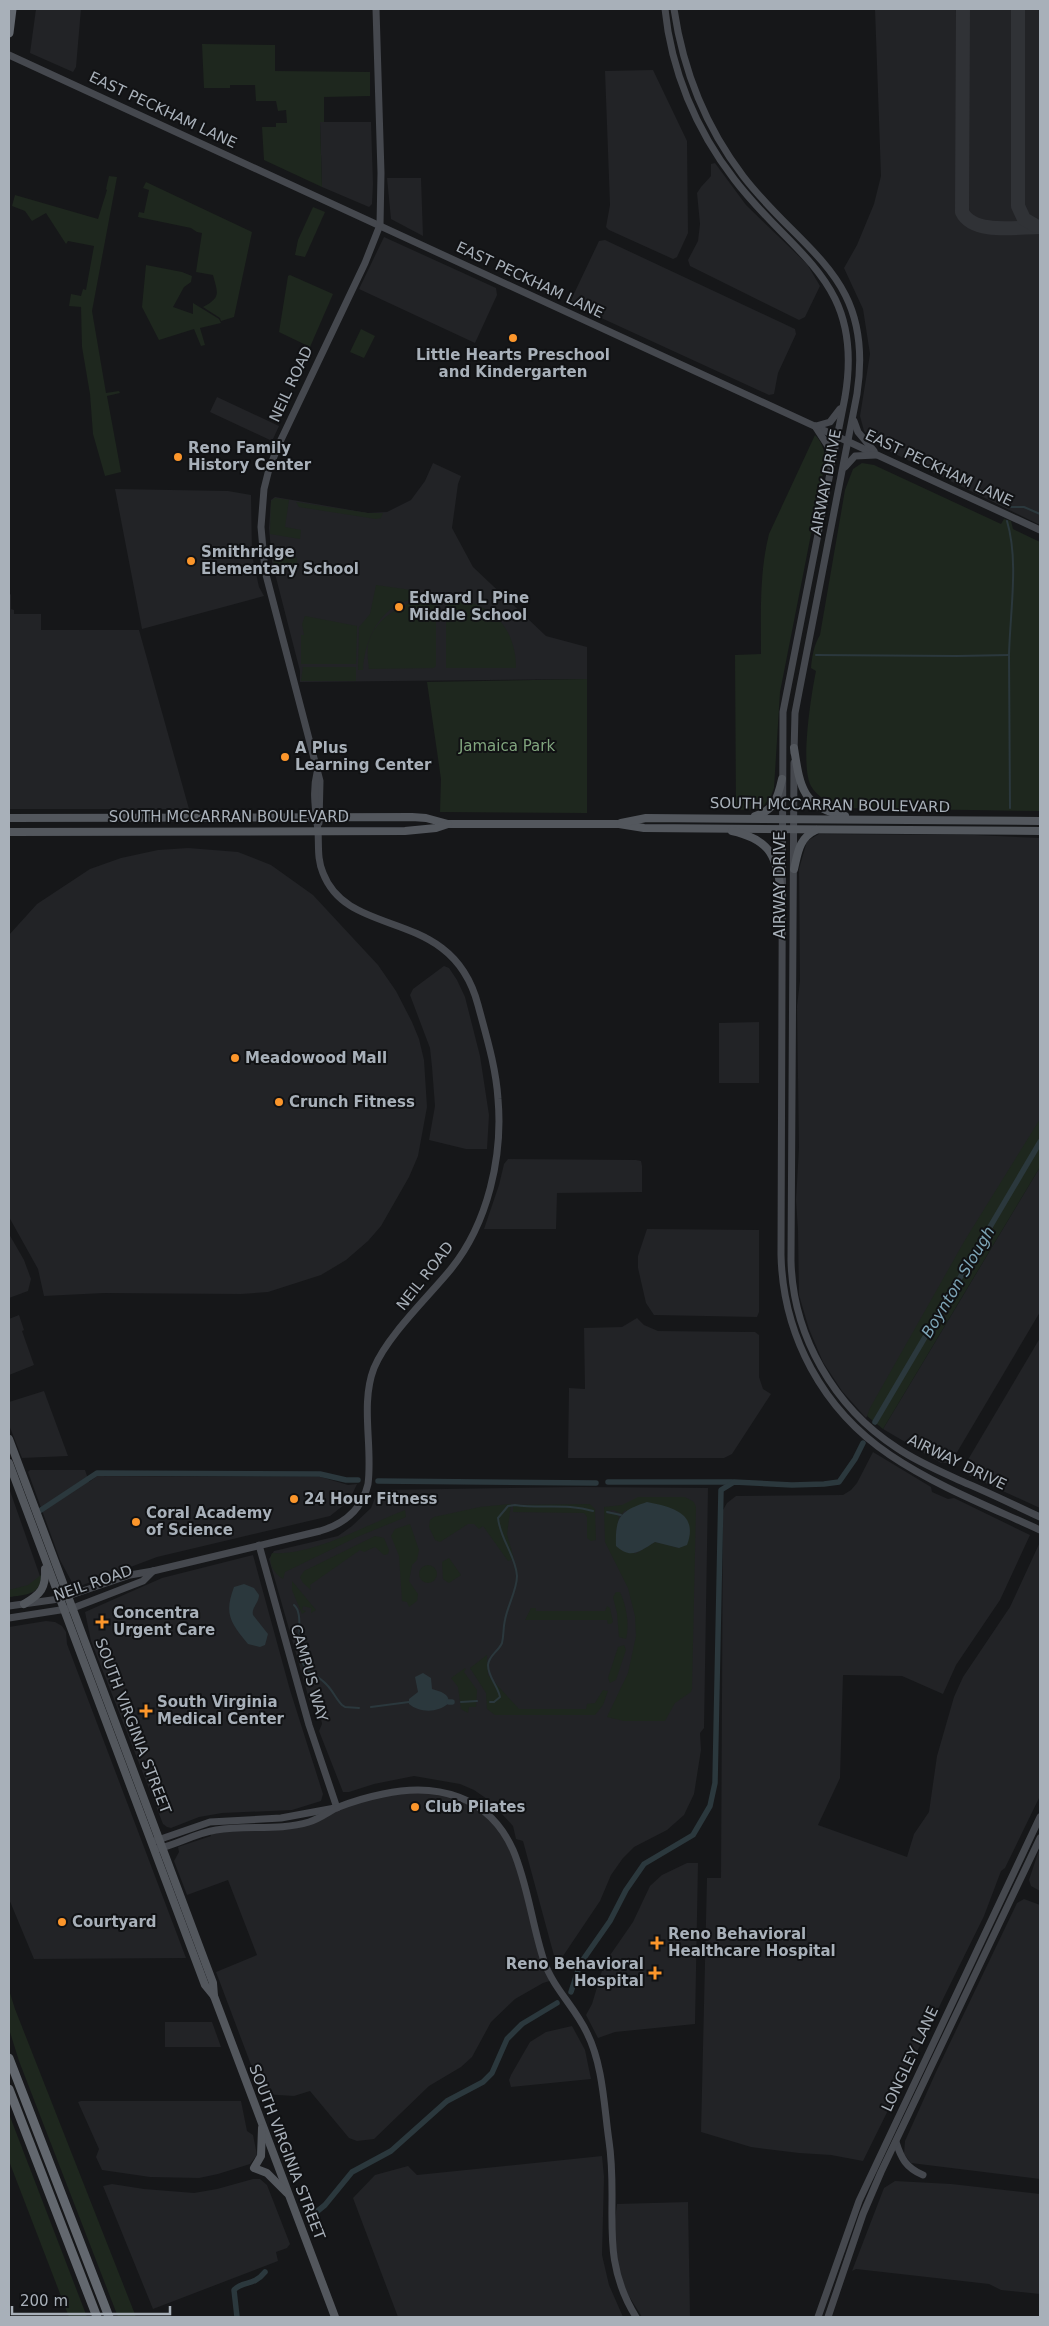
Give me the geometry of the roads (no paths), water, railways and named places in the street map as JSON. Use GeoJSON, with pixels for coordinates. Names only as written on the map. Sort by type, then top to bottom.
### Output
{"type":"FeatureCollection","features":[{"type":"Feature","properties":{"kind":"highway"},"geometry":{"type":"LineString","coordinates":[[9,33],[12,9]]}},
{"type":"Feature","properties":{"kind":"highway"},"geometry":{"type":"LineString","coordinates":[[9,2058],[108,2317]]}},
{"type":"Feature","properties":{"kind":"highway"},"geometry":{"type":"LineString","coordinates":[[9,2089],[96,2317]]}},
{"type":"Feature","properties":{"kind":"main road","name":"NEIL ROAD"},"geometry":{"type":"LineString","coordinates":[[9,1606],[59,1599],[130,1575],[153,1571],[336,1525],[349,1517],[364,1497],[369,1479],[369,1398],[373,1371],[384,1349],[453,1266],[466,1246],[486,1201],[498,1142],[498,1104],[494,1073],[477,1002],[467,976],[451,955],[433,940],[362,912],[343,901],[330,886],[322,871],[318,852],[320,784],[265,572],[261,538],[262,506],[266,479],[279,444],[365,262],[380,225],[381,173],[376,9]]}},
{"type":"Feature","properties":{"kind":"main road","name":"AIRWAY DRIVE"},"geometry":{"type":"LineString","coordinates":[[665,9],[676,66],[692,108],[707,139],[745,193],[816,267],[830,289],[846,330],[848,355],[844,402],[785,701],[782,780],[782,1278],[796,1334],[812,1371],[827,1395],[847,1419],[883,1450],[928,1476],[1040,1530]]}},
{"type":"Feature","properties":{"kind":"main road","name":"AIRWAY DRIVE"},"geometry":{"type":"LineString","coordinates":[[674,9],[683,58],[697,97],[712,129],[752,187],[821,258],[836,279],[848,302],[858,335],[861,364],[854,414],[795,713],[791,1276],[800,1320],[818,1362],[850,1409],[874,1432],[908,1455],[1040,1517]]}},
{"type":"Feature","properties":{"kind":"main road","name":"EAST PECKHAM LANE"},"geometry":{"type":"LineString","coordinates":[[9,55],[1040,530]]}},
{"type":"Feature","properties":{"kind":"main road"},"geometry":{"type":"LineString","coordinates":[[830,474],[829,449],[815,426],[830,422],[837,415],[844,402]]}},
{"type":"Feature","properties":{"kind":"main road"},"geometry":{"type":"LineString","coordinates":[[854,414],[858,432],[880,456]]}},
{"type":"Feature","properties":{"kind":"main road"},"geometry":{"type":"LineString","coordinates":[[841,474],[854,456],[880,456]]}},
{"type":"Feature","properties":{"kind":"main road"},"geometry":{"type":"LineString","coordinates":[[794,748],[800,782],[810,800],[830,812],[859,819]]}},
{"type":"Feature","properties":{"kind":"main road"},"geometry":{"type":"LineString","coordinates":[[749,818],[770,810],[778,796],[782,780]]}},
{"type":"Feature","properties":{"kind":"main road","name":"SOUTH MCCARRAN BOULEVARD"},"geometry":{"type":"LineString","coordinates":[[9,818],[412,817],[426,818],[448,824]]}},
{"type":"Feature","properties":{"kind":"main road","name":"SOUTH MCCARRAN BOULEVARD"},"geometry":{"type":"LineString","coordinates":[[620,824],[646,818],[1040,822]]}},
{"type":"Feature","properties":{"kind":"main road","name":"SOUTH MCCARRAN BOULEVARD"},"geometry":{"type":"LineString","coordinates":[[9,832],[426,830],[448,824],[620,824],[644,828],[1040,831]]}},
{"type":"Feature","properties":{"kind":"main road"},"geometry":{"type":"LineString","coordinates":[[720,828],[748,835],[766,846],[776,863],[782,896]]}},
{"type":"Feature","properties":{"kind":"main road"},"geometry":{"type":"LineString","coordinates":[[794,869],[803,839],[819,828]]}},
{"type":"Feature","properties":{"kind":"main road"},"geometry":{"type":"LineString","coordinates":[[791,1216],[788,1197],[787,1159],[783,1153],[787,1148],[788,1109],[792,1090]]}},
{"type":"Feature","properties":{"kind":"main road"},"geometry":{"type":"LineString","coordinates":[[812,1371],[819,1373],[837,1400],[850,1409]]}},
{"type":"Feature","properties":{"kind":"main road","name":"SOUTH VIRGINIA STREET"},"geometry":{"type":"LineString","coordinates":[[9,1438],[160,1839],[213,1983],[214,1996],[335,2317]]}},
{"type":"Feature","properties":{"kind":"main road","name":"SOUTH VIRGINIA STREET"},"geometry":{"type":"LineString","coordinates":[[9,1463],[205,1986],[214,1996]]}},
{"type":"Feature","properties":{"kind":"main road","name":"CAMPUS WAY"},"geometry":{"type":"LineString","coordinates":[[259,1545],[310,1727],[337,1808]]}},
{"type":"Feature","properties":{"kind":"main road"},"geometry":{"type":"LineString","coordinates":[[24,1604],[39,1594],[44,1587],[44,1559]]}},
{"type":"Feature","properties":{"kind":"main road","name":"NEIL ROAD"},"geometry":{"type":"LineString","coordinates":[[9,1618],[74,1608],[143,1581],[153,1571]]}},
{"type":"Feature","properties":{"kind":"main road"},"geometry":{"type":"LineString","coordinates":[[151,1842],[210,1822],[281,1818],[337,1808],[394,1791],[434,1790],[451,1794],[470,1802],[483,1811],[498,1826],[516,1858],[545,1966],[556,1987],[585,2028],[594,2048],[614,2178],[612,2251],[622,2292],[636,2317]]}},
{"type":"Feature","properties":{"kind":"main road"},"geometry":{"type":"LineString","coordinates":[[154,1850],[213,1830],[298,1824],[318,1818],[337,1808]]}},
{"type":"Feature","properties":{"kind":"main road","name":"LONGLEY LANE"},"geometry":{"type":"LineString","coordinates":[[818,2317],[859,2201],[1040,1817]]}},
{"type":"Feature","properties":{"kind":"main road","name":"LONGLEY LANE"},"geometry":{"type":"LineString","coordinates":[[828,2317],[866,2206],[1040,1838]]}},
{"type":"Feature","properties":{"kind":"main road"},"geometry":{"type":"LineString","coordinates":[[262,2124],[261,2156],[254,2168],[271,2176],[290,2196]]}},
{"type":"Feature","properties":{"kind":"main road"},"geometry":{"type":"LineString","coordinates":[[896,2142],[905,2164],[923,2175]]}},
{"type":"Feature","properties":{"kind":"waterway"},"geometry":{"type":"LineString","coordinates":[[1010,507],[1024,507],[1040,514]]}},
{"type":"Feature","properties":{"kind":"waterway"},"geometry":{"type":"LineString","coordinates":[[1007,521],[1013,553],[1009,655],[1010,808]]}},
{"type":"Feature","properties":{"kind":"waterway"},"geometry":{"type":"LineString","coordinates":[[816,655],[1009,655]]}},
{"type":"Feature","properties":{"kind":"waterway","name":"Boynton Slough"},"geometry":{"type":"LineString","coordinates":[[875,1422],[1040,1142]]}},
{"type":"Feature","properties":{"kind":"waterway"},"geometry":{"type":"LineString","coordinates":[[571,1992],[580,1964],[610,1921],[626,1890],[644,1864],[693,1835],[710,1806],[715,1783],[721,1490],[734,1482],[792,1485],[839,1482],[855,1459],[863,1443]]}},
{"type":"Feature","properties":{"kind":"waterway"},"geometry":{"type":"LineString","coordinates":[[41,1510],[97,1473],[320,1474],[346,1480],[358,1480]]}},
{"type":"Feature","properties":{"kind":"waterway"},"geometry":{"type":"LineString","coordinates":[[378,1481],[596,1483]]}},
{"type":"Feature","properties":{"kind":"waterway"},"geometry":{"type":"LineString","coordinates":[[608,1482],[732,1482]]}},
{"type":"Feature","properties":{"kind":"waterway"},"geometry":{"type":"LineString","coordinates":[[490,1702],[494,1702],[500,1697],[488,1665],[502,1643],[504,1623],[517,1576],[514,1561],[499,1526],[498,1518],[508,1506],[515,1505],[574,1507],[593,1511]]}},
{"type":"Feature","properties":{"kind":"waterway"},"geometry":{"type":"LineString","coordinates":[[607,1512],[621,1515]]}},
{"type":"Feature","properties":{"kind":"waterway"},"geometry":{"type":"LineString","coordinates":[[294,1605],[297,1608],[299,1618],[301,1643]]}},
{"type":"Feature","properties":{"kind":"waterway"},"geometry":{"type":"LineString","coordinates":[[301,1651],[303,1664],[306,1669],[327,1685],[342,1705],[359,1708]]}},
{"type":"Feature","properties":{"kind":"waterway"},"geometry":{"type":"LineString","coordinates":[[461,1702],[477,1701]]}},
{"type":"Feature","properties":{"kind":"waterway"},"geometry":{"type":"LineString","coordinates":[[371,1707],[409,1702]]}},
{"type":"Feature","properties":{"kind":"waterway"},"geometry":{"type":"LineString","coordinates":[[309,2218],[325,2205],[352,2172],[391,2151],[447,2101],[483,2082],[492,2073],[507,2039],[522,2024],[557,2003]]}},
{"type":"Feature","properties":{"kind":"waterway"},"geometry":{"type":"LineString","coordinates":[[237,2317],[234,2290],[241,2285],[256,2280],[265,2272]]}},
{"type":"Feature","properties":{"kind":"place","name":"Little Hearts Preschool and Kindergarten"},"geometry":{"type":"Point","coordinates":[513,338]}},
{"type":"Feature","properties":{"kind":"place","name":"Reno Family History Center"},"geometry":{"type":"Point","coordinates":[178,457]}},
{"type":"Feature","properties":{"kind":"place","name":"Smithridge Elementary School"},"geometry":{"type":"Point","coordinates":[191,561]}},
{"type":"Feature","properties":{"kind":"place","name":"Edward L Pine Middle School"},"geometry":{"type":"Point","coordinates":[399,607]}},
{"type":"Feature","properties":{"kind":"place","name":"A Plus Learning Center"},"geometry":{"type":"Point","coordinates":[285,757]}},
{"type":"Feature","properties":{"kind":"place","name":"Meadowood Mall"},"geometry":{"type":"Point","coordinates":[235,1058]}},
{"type":"Feature","properties":{"kind":"place","name":"Crunch Fitness"},"geometry":{"type":"Point","coordinates":[279,1102]}},
{"type":"Feature","properties":{"kind":"place","name":"24 Hour Fitness"},"geometry":{"type":"Point","coordinates":[294,1499]}},
{"type":"Feature","properties":{"kind":"place","name":"Coral Academy of Science"},"geometry":{"type":"Point","coordinates":[136,1522]}},
{"type":"Feature","properties":{"kind":"place","name":"Concentra Urgent Care"},"geometry":{"type":"Point","coordinates":[102,1622]}},
{"type":"Feature","properties":{"kind":"place","name":"South Virginia Medical Center"},"geometry":{"type":"Point","coordinates":[146,1711]}},
{"type":"Feature","properties":{"kind":"place","name":"Club Pilates"},"geometry":{"type":"Point","coordinates":[415,1807]}},
{"type":"Feature","properties":{"kind":"place","name":"Courtyard"},"geometry":{"type":"Point","coordinates":[62,1922]}},
{"type":"Feature","properties":{"kind":"place","name":"Reno Behavioral Healthcare Hospital"},"geometry":{"type":"Point","coordinates":[657,1943]}},
{"type":"Feature","properties":{"kind":"place","name":"Reno Behavioral Hospital"},"geometry":{"type":"Point","coordinates":[655,1973]}},
{"type":"Feature","properties":{"kind":"park label","name":"Jamaica Park"},"geometry":{"type":"Point","coordinates":[507,746]}}]}
